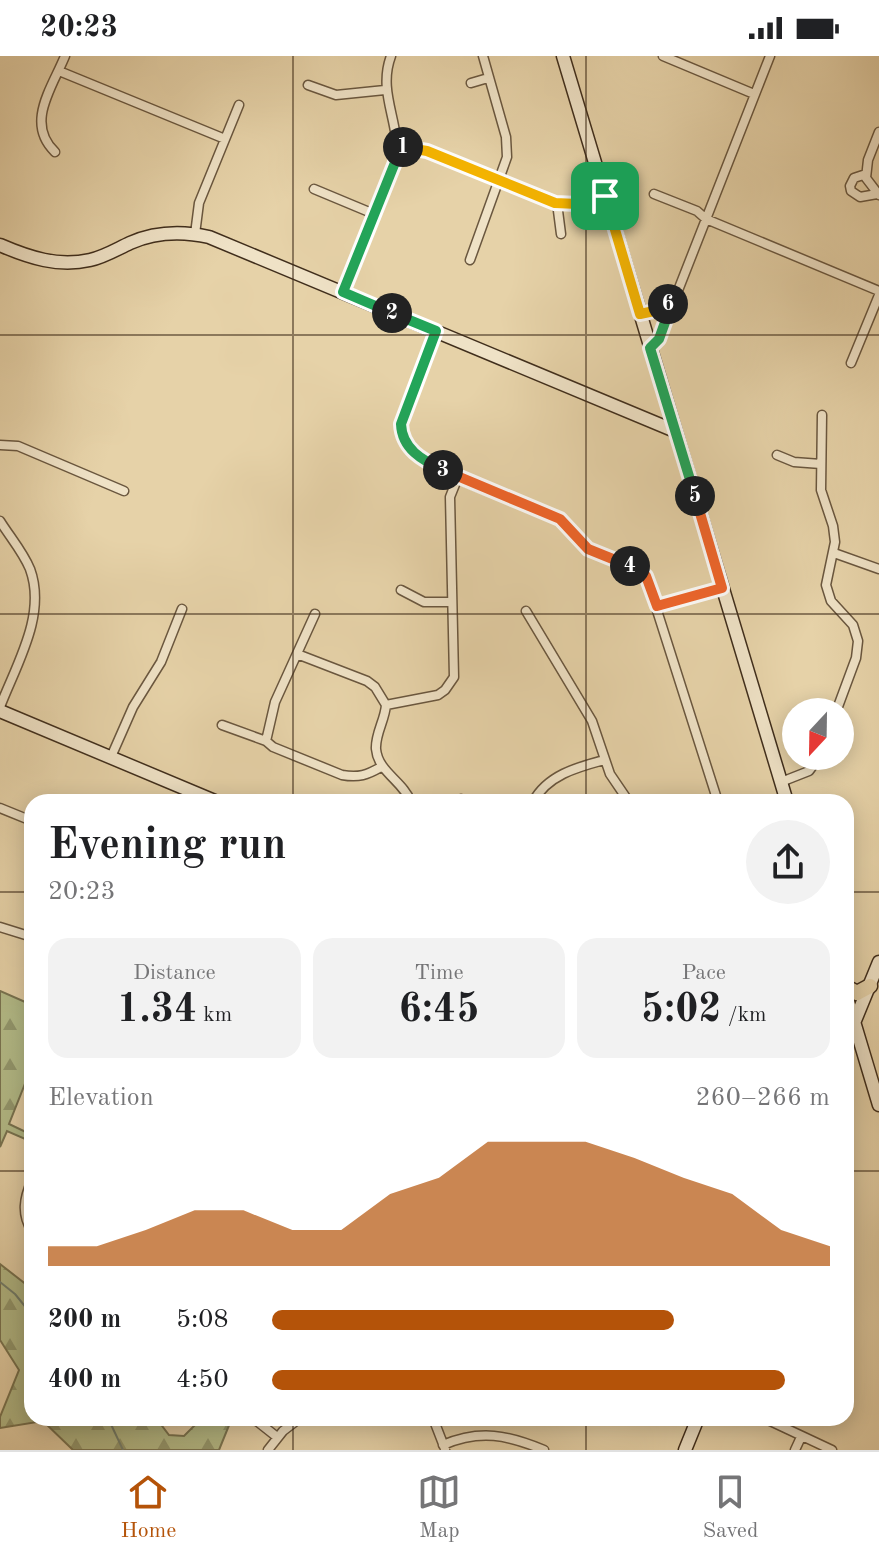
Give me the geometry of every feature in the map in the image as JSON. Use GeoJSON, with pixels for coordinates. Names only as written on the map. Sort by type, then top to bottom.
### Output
{"type":"FeatureCollection","features":[{"type":"Feature","properties":{"kind":"main road"},"geometry":{"type":"LineString","coordinates":[[854,991],[857,993],[870,986]]}},
{"type":"Feature","properties":{"kind":"street"},"geometry":{"type":"LineString","coordinates":[[55,152],[45,142],[41,119],[65,56]]}},
{"type":"Feature","properties":{"kind":"street"},"geometry":{"type":"LineString","coordinates":[[343,292],[396,160],[398,146],[385,90],[391,56]]}},
{"type":"Feature","properties":{"kind":"street"},"geometry":{"type":"LineString","coordinates":[[470,260],[507,162],[507,147],[483,56]]}},
{"type":"Feature","properties":{"kind":"street"},"geometry":{"type":"LineString","coordinates":[[563,56],[785,794]]}},
{"type":"Feature","properties":{"kind":"street"},"geometry":{"type":"LineString","coordinates":[[663,56],[754,94]]}},
{"type":"Feature","properties":{"kind":"street"},"geometry":{"type":"LineString","coordinates":[[650,348],[659,339],[770,56]]}},
{"type":"Feature","properties":{"kind":"street"},"geometry":{"type":"LineString","coordinates":[[59,71],[225,139]]}},
{"type":"Feature","properties":{"kind":"street"},"geometry":{"type":"LineString","coordinates":[[471,83],[488,78]]}},
{"type":"Feature","properties":{"kind":"street"},"geometry":{"type":"LineString","coordinates":[[308,85],[336,95],[385,90]]}},
{"type":"Feature","properties":{"kind":"street"},"geometry":{"type":"LineString","coordinates":[[195,234],[199,203],[239,105]]}},
{"type":"Feature","properties":{"kind":"street"},"geometry":{"type":"LineString","coordinates":[[867,178],[854,178],[851,191],[860,197],[878,194],[867,178],[868,160],[879,132]]}},
{"type":"Feature","properties":{"kind":"street"},"geometry":{"type":"LineString","coordinates":[[398,146],[427,151],[557,203],[578,204],[605,196]]}},
{"type":"Feature","properties":{"kind":"street"},"geometry":{"type":"LineString","coordinates":[[314,189],[374,214]]}},
{"type":"Feature","properties":{"kind":"street"},"geometry":{"type":"LineString","coordinates":[[654,194],[879,293],[851,363]]}},
{"type":"Feature","properties":{"kind":"street"},"geometry":{"type":"LineString","coordinates":[[557,203],[561,234]]}},
{"type":"Feature","properties":{"kind":"street"},"geometry":{"type":"LineString","coordinates":[[0,245],[40,260],[71,262],[96,258],[148,237],[170,233],[195,234],[221,241],[675,431]]}},
{"type":"Feature","properties":{"kind":"street"},"geometry":{"type":"LineString","coordinates":[[640,314],[659,310],[673,300]]}},
{"type":"Feature","properties":{"kind":"street"},"geometry":{"type":"LineString","coordinates":[[436,331],[403,416],[401,433],[408,447],[415,454],[458,477],[560,519],[581,544],[640,571],[650,583],[716,794]]}},
{"type":"Feature","properties":{"kind":"street"},"geometry":{"type":"LineString","coordinates":[[822,415],[822,497],[833,526],[834,553],[826,577],[827,594],[849,618],[858,641],[856,658],[841,698]]}},
{"type":"Feature","properties":{"kind":"street"},"geometry":{"type":"LineString","coordinates":[[0,445],[18,446],[124,491]]}},
{"type":"Feature","properties":{"kind":"street"},"geometry":{"type":"LineString","coordinates":[[777,455],[802,464],[821,464]]}},
{"type":"Feature","properties":{"kind":"street"},"geometry":{"type":"LineString","coordinates":[[386,705],[438,695],[450,683],[455,669],[450,497],[458,477]]}},
{"type":"Feature","properties":{"kind":"street"},"geometry":{"type":"LineString","coordinates":[[0,521],[29,569],[35,605],[32,623],[0,709],[190,794]]}},
{"type":"Feature","properties":{"kind":"street"},"geometry":{"type":"LineString","coordinates":[[834,553],[879,569]]}},
{"type":"Feature","properties":{"kind":"street"},"geometry":{"type":"LineString","coordinates":[[657,606],[722,588]]}},
{"type":"Feature","properties":{"kind":"street"},"geometry":{"type":"LineString","coordinates":[[401,590],[424,602],[451,602]]}},
{"type":"Feature","properties":{"kind":"street"},"geometry":{"type":"LineString","coordinates":[[111,757],[139,694],[161,662],[182,609]]}},
{"type":"Feature","properties":{"kind":"street"},"geometry":{"type":"LineString","coordinates":[[526,611],[592,721],[610,774],[624,794]]}},
{"type":"Feature","properties":{"kind":"street"},"geometry":{"type":"LineString","coordinates":[[266,741],[275,702],[315,614]]}},
{"type":"Feature","properties":{"kind":"street"},"geometry":{"type":"LineString","coordinates":[[297,654],[367,681],[375,687],[386,705],[385,718],[376,742],[381,767],[407,794]]}},
{"type":"Feature","properties":{"kind":"street"},"geometry":{"type":"LineString","coordinates":[[222,725],[342,775],[354,778],[366,776],[381,767]]}},
{"type":"Feature","properties":{"kind":"street"},"geometry":{"type":"LineString","coordinates":[[540,794],[552,780],[573,768],[604,760]]}},
{"type":"Feature","properties":{"kind":"street"},"geometry":{"type":"LineString","coordinates":[[781,782],[810,770]]}},
{"type":"Feature","properties":{"kind":"street"},"geometry":{"type":"LineString","coordinates":[[0,808],[24,818]]}},
{"type":"Feature","properties":{"kind":"street"},"geometry":{"type":"LineString","coordinates":[[0,927],[24,934]]}},
{"type":"Feature","properties":{"kind":"street"},"geometry":{"type":"LineString","coordinates":[[854,1029],[879,962]]}},
{"type":"Feature","properties":{"kind":"street"},"geometry":{"type":"LineString","coordinates":[[854,1035],[879,1105]]}},
{"type":"Feature","properties":{"kind":"street"},"geometry":{"type":"LineString","coordinates":[[263,1426],[277,1437]]}},
{"type":"Feature","properties":{"kind":"street"},"geometry":{"type":"LineString","coordinates":[[268,1450],[290,1426]]}},
{"type":"Feature","properties":{"kind":"street"},"geometry":{"type":"LineString","coordinates":[[436,1426],[444,1447],[470,1436],[497,1435],[544,1450]]}},
{"type":"Feature","properties":{"kind":"street"},"geometry":{"type":"LineString","coordinates":[[685,1450],[695,1426]]}},
{"type":"Feature","properties":{"kind":"street"},"geometry":{"type":"LineString","coordinates":[[780,1426],[832,1450]]}},
{"type":"Feature","properties":{"kind":"street"},"geometry":{"type":"LineString","coordinates":[[795,1450],[801,1437]]}},
{"type":"Feature","properties":{"kind":"green space"},"geometry":{"type":"Polygon","coordinates":[[[0,991],[24,1002],[24,1086],[9,1124],[24,1131],[24,1138],[7,1131],[0,1147],[0,991]]]}},
{"type":"Feature","properties":{"kind":"green space"},"geometry":{"type":"Polygon","coordinates":[[[0,1264],[24,1283],[24,1424],[0,1428],[0,1417],[19,1370],[0,1340],[0,1264]]]}},
{"type":"Feature","properties":{"kind":"green space"},"geometry":{"type":"Polygon","coordinates":[[[48,1426],[162,1426],[169,1435],[184,1436],[194,1426],[229,1426],[219,1450],[73,1450],[48,1426]]]}},
{"type":"Feature","properties":{"kind":"waterway"},"geometry":{"type":"LineString","coordinates":[[0,1282],[24,1305]]}},
{"type":"Feature","properties":{"kind":"waterway"},"geometry":{"type":"LineString","coordinates":[[112,1426],[123,1450]]}},
{"type":"Feature","properties":{"kind":"route"},"geometry":{"type":"LineString","coordinates":[[398,146],[427,151],[550,202],[578,204],[605,196],[640,314],[659,310],[673,300],[659,339],[650,348],[722,588],[657,606],[646,576],[588,549],[560,519],[438,468],[408,447],[401,433],[401,424],[436,331],[343,292],[396,160],[398,146]]}}]}
